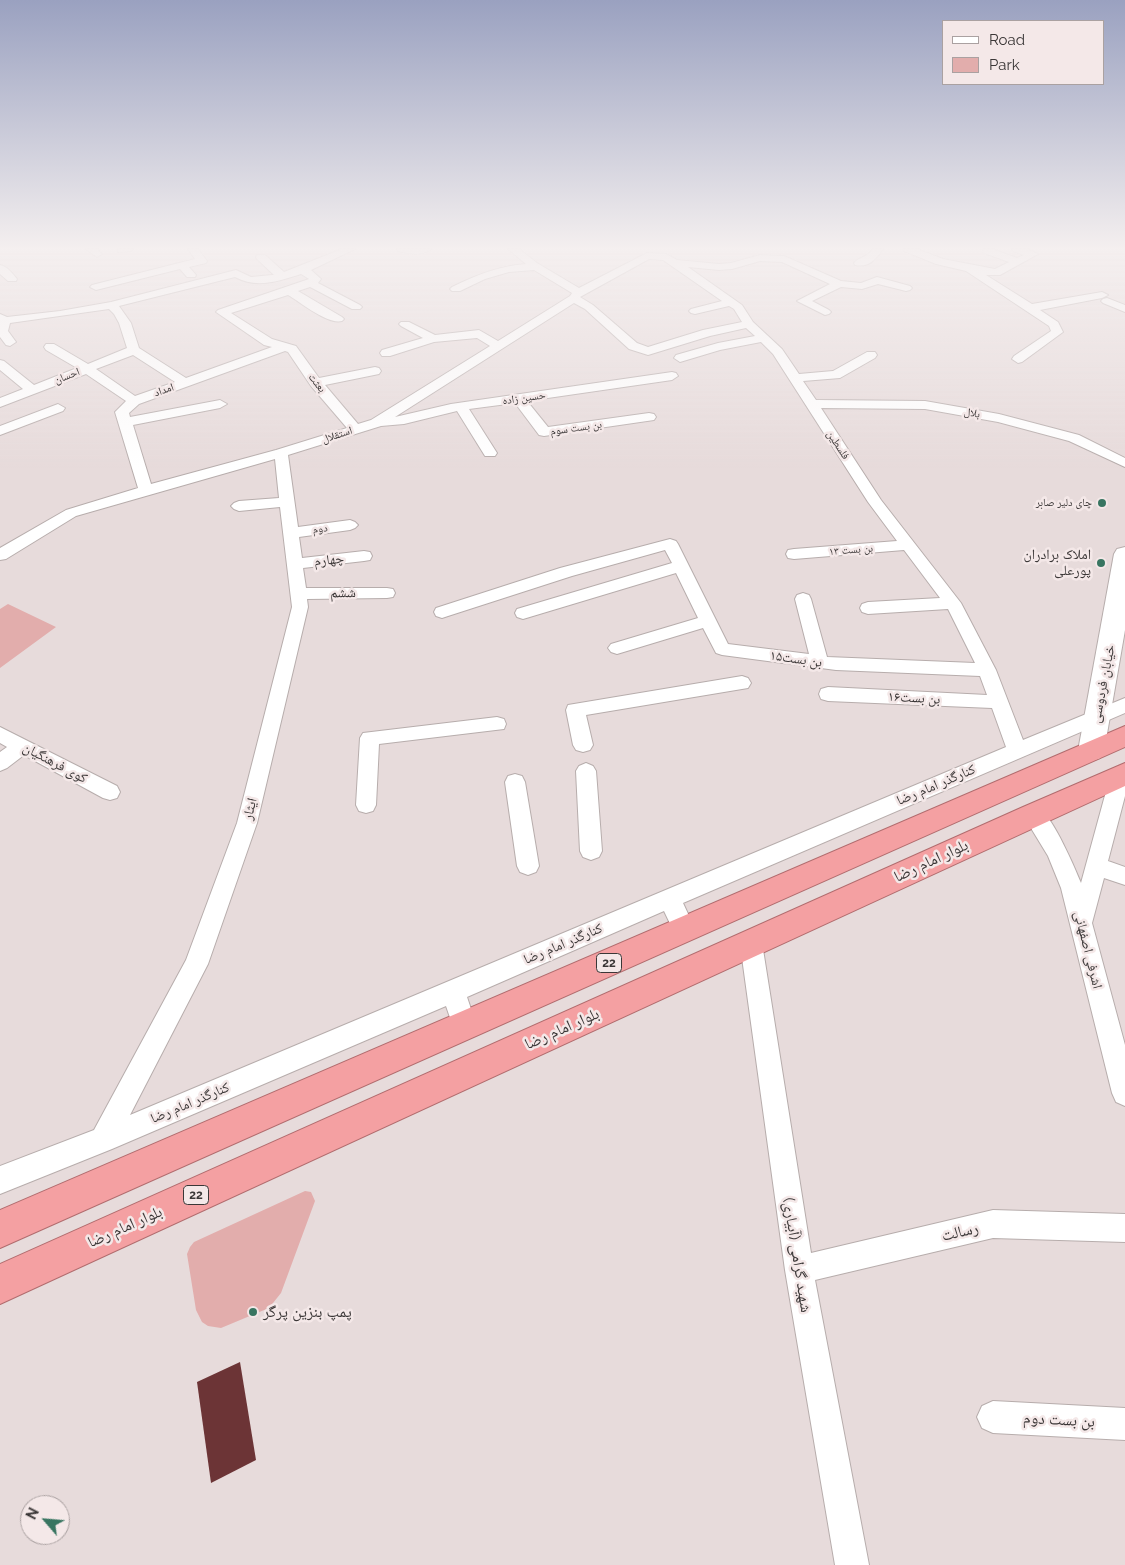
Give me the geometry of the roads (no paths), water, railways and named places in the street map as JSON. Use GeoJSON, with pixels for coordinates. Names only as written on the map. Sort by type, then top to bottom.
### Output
{"type":"FeatureCollection","features":[{"type":"Feature","properties":{"kind":"highway","name":"22"},"geometry":{"type":"LineString","coordinates":[[0,1229],[1125,736]]}},
{"type":"Feature","properties":{"kind":"highway","name":"بلوار امام رضا"},"geometry":{"type":"LineString","coordinates":[[0,1284],[1033,814],[1122,776]]}},
{"type":"Feature","properties":{"kind":"main road","name":"خیابان فردوسی"},"geometry":{"type":"LineString","coordinates":[[1091,751],[1096,717],[1119,635],[1125,554]]}},
{"type":"Feature","properties":{"kind":"street"},"geometry":{"type":"LineString","coordinates":[[2,322],[2,331],[10,342]]}},
{"type":"Feature","properties":{"kind":"street"},"geometry":{"type":"LineString","coordinates":[[124,322],[134,350],[185,383]]}},
{"type":"Feature","properties":{"kind":"street","name":"بعثت"},"geometry":{"type":"LineString","coordinates":[[237,322],[268,342],[292,348],[316,383],[355,429]]}},
{"type":"Feature","properties":{"kind":"street","name":"استقلال"},"geometry":{"type":"LineString","coordinates":[[0,555],[70,513],[281,453],[376,423],[535,322]]}},
{"type":"Feature","properties":{"kind":"street"},"geometry":{"type":"LineString","coordinates":[[606,322],[632,346],[648,351],[707,333],[748,324]]}},
{"type":"Feature","properties":{"kind":"street"},"geometry":{"type":"LineString","coordinates":[[1018,359],[1057,332],[1054,324],[1051,322]]}},
{"type":"Feature","properties":{"kind":"street"},"geometry":{"type":"LineString","coordinates":[[405,324],[433,338]]}},
{"type":"Feature","properties":{"kind":"street","name":"فلسطین"},"geometry":{"type":"LineString","coordinates":[[748,324],[778,352],[875,502],[953,603],[987,670],[1017,751]]}},
{"type":"Feature","properties":{"kind":"street"},"geometry":{"type":"LineString","coordinates":[[386,353],[433,338],[479,334],[498,346]]}},
{"type":"Feature","properties":{"kind":"street"},"geometry":{"type":"LineString","coordinates":[[680,358],[718,347],[763,338]]}},
{"type":"Feature","properties":{"kind":"street","name":"امداد"},"geometry":{"type":"LineString","coordinates":[[134,400],[286,346]]}},
{"type":"Feature","properties":{"kind":"street"},"geometry":{"type":"LineString","coordinates":[[50,347],[134,400],[122,412],[146,490]]}},
{"type":"Feature","properties":{"kind":"street","name":"احسان"},"geometry":{"type":"LineString","coordinates":[[0,403],[134,350]]}},
{"type":"Feature","properties":{"kind":"street"},"geometry":{"type":"LineString","coordinates":[[795,378],[836,375],[871,355]]}},
{"type":"Feature","properties":{"kind":"street"},"geometry":{"type":"LineString","coordinates":[[0,364],[5,374],[35,388],[69,420]]}},
{"type":"Feature","properties":{"kind":"street"},"geometry":{"type":"LineString","coordinates":[[316,383],[375,371]]}},
{"type":"Feature","properties":{"kind":"street","name":"حسین زاده"},"geometry":{"type":"LineString","coordinates":[[376,423],[404,420],[460,407],[672,376]]}},
{"type":"Feature","properties":{"kind":"street","name":"بن بست سوم"},"geometry":{"type":"LineString","coordinates":[[518,398],[544,432],[649,417]]}},
{"type":"Feature","properties":{"kind":"street"},"geometry":{"type":"LineString","coordinates":[[125,422],[220,404]]}},
{"type":"Feature","properties":{"kind":"street","name":"بلال"},"geometry":{"type":"LineString","coordinates":[[811,404],[925,405],[999,418],[1074,438],[1125,462]]}},
{"type":"Feature","properties":{"kind":"street"},"geometry":{"type":"LineString","coordinates":[[460,407],[490,453]]}},
{"type":"Feature","properties":{"kind":"street"},"geometry":{"type":"LineString","coordinates":[[0,432],[58,408]]}},
{"type":"Feature","properties":{"kind":"street","name":"ایثار"},"geometry":{"type":"LineString","coordinates":[[102,1140],[196,964],[247,823],[300,607],[281,453]]}},
{"type":"Feature","properties":{"kind":"street"},"geometry":{"type":"LineString","coordinates":[[239,506],[287,502]]}},
{"type":"Feature","properties":{"kind":"street","name":"دوم"},"geometry":{"type":"LineString","coordinates":[[291,533],[350,525]]}},
{"type":"Feature","properties":{"kind":"street","name":"بن بست۱۵"},"geometry":{"type":"LineString","coordinates":[[442,612],[566,572],[670,544],[722,649],[820,662],[987,670]]}},
{"type":"Feature","properties":{"kind":"street","name":"بن بست ۱۳"},"geometry":{"type":"LineString","coordinates":[[794,554],[908,545]]}},
{"type":"Feature","properties":{"kind":"street","name":"چهارم"},"geometry":{"type":"LineString","coordinates":[[295,564],[364,556]]}},
{"type":"Feature","properties":{"kind":"street"},"geometry":{"type":"LineString","coordinates":[[523,614],[680,566]]}},
{"type":"Feature","properties":{"kind":"street","name":"ششم"},"geometry":{"type":"LineString","coordinates":[[298,594],[387,593]]}},
{"type":"Feature","properties":{"kind":"street"},"geometry":{"type":"LineString","coordinates":[[803,599],[820,662]]}},
{"type":"Feature","properties":{"kind":"street"},"geometry":{"type":"LineString","coordinates":[[868,608],[953,603]]}},
{"type":"Feature","properties":{"kind":"street"},"geometry":{"type":"LineString","coordinates":[[617,648],[708,621]]}},
{"type":"Feature","properties":{"kind":"street"},"geometry":{"type":"LineString","coordinates":[[583,745],[575,710],[742,683]]}},
{"type":"Feature","properties":{"kind":"street","name":"بن بست۱۶"},"geometry":{"type":"LineString","coordinates":[[828,694],[999,702]]}},
{"type":"Feature","properties":{"kind":"street","name":"کنارگذر امام رضا"},"geometry":{"type":"LineString","coordinates":[[0,1180],[102,1140],[453,992],[1125,705]]}},
{"type":"Feature","properties":{"kind":"street"},"geometry":{"type":"LineString","coordinates":[[366,805],[370,738],[497,724]]}},
{"type":"Feature","properties":{"kind":"street","name":"کوی فرهنگیان"},"geometry":{"type":"LineString","coordinates":[[0,734],[110,792]]}},
{"type":"Feature","properties":{"kind":"street"},"geometry":{"type":"LineString","coordinates":[[0,763],[22,746]]}},
{"type":"Feature","properties":{"kind":"street"},"geometry":{"type":"LineString","coordinates":[[586,771],[591,850]]}},
{"type":"Feature","properties":{"kind":"street"},"geometry":{"type":"LineString","coordinates":[[1081,922],[1122,776]]}},
{"type":"Feature","properties":{"kind":"street"},"geometry":{"type":"LineString","coordinates":[[515,782],[528,866]]}},
{"type":"Feature","properties":{"kind":"street","name":"اشرفی اصفهانی"},"geometry":{"type":"LineString","coordinates":[[1033,814],[1050,838],[1062,861],[1072,888],[1125,1093]]}},
{"type":"Feature","properties":{"kind":"street"},"geometry":{"type":"LineString","coordinates":[[1097,866],[1125,876]]}},
{"type":"Feature","properties":{"kind":"street"},"geometry":{"type":"LineString","coordinates":[[669,899],[684,929]]}},
{"type":"Feature","properties":{"kind":"street","name":"شهید گرامی (آبیاری)"},"geometry":{"type":"LineString","coordinates":[[751,943],[799,1270],[852,1565]]}},
{"type":"Feature","properties":{"kind":"street"},"geometry":{"type":"LineString","coordinates":[[453,992],[465,1026]]}},
{"type":"Feature","properties":{"kind":"street","name":"رسالت"},"geometry":{"type":"LineString","coordinates":[[799,1270],[993,1224],[1125,1228]]}},
{"type":"Feature","properties":{"kind":"street","name":"بن بست دوم"},"geometry":{"type":"LineString","coordinates":[[993,1417],[1125,1424]]}},
{"type":"Feature","properties":{"kind":"place","name":"چای دلیر صابر"},"geometry":{"type":"Point","coordinates":[1102,503]}},
{"type":"Feature","properties":{"kind":"place","name":"املاک برادران پورعلی"},"geometry":{"type":"Point","coordinates":[1101,563]}},
{"type":"Feature","properties":{"kind":"place","name":"پمپ بنزین پرگر"},"geometry":{"type":"Point","coordinates":[253,1312]}}]}
